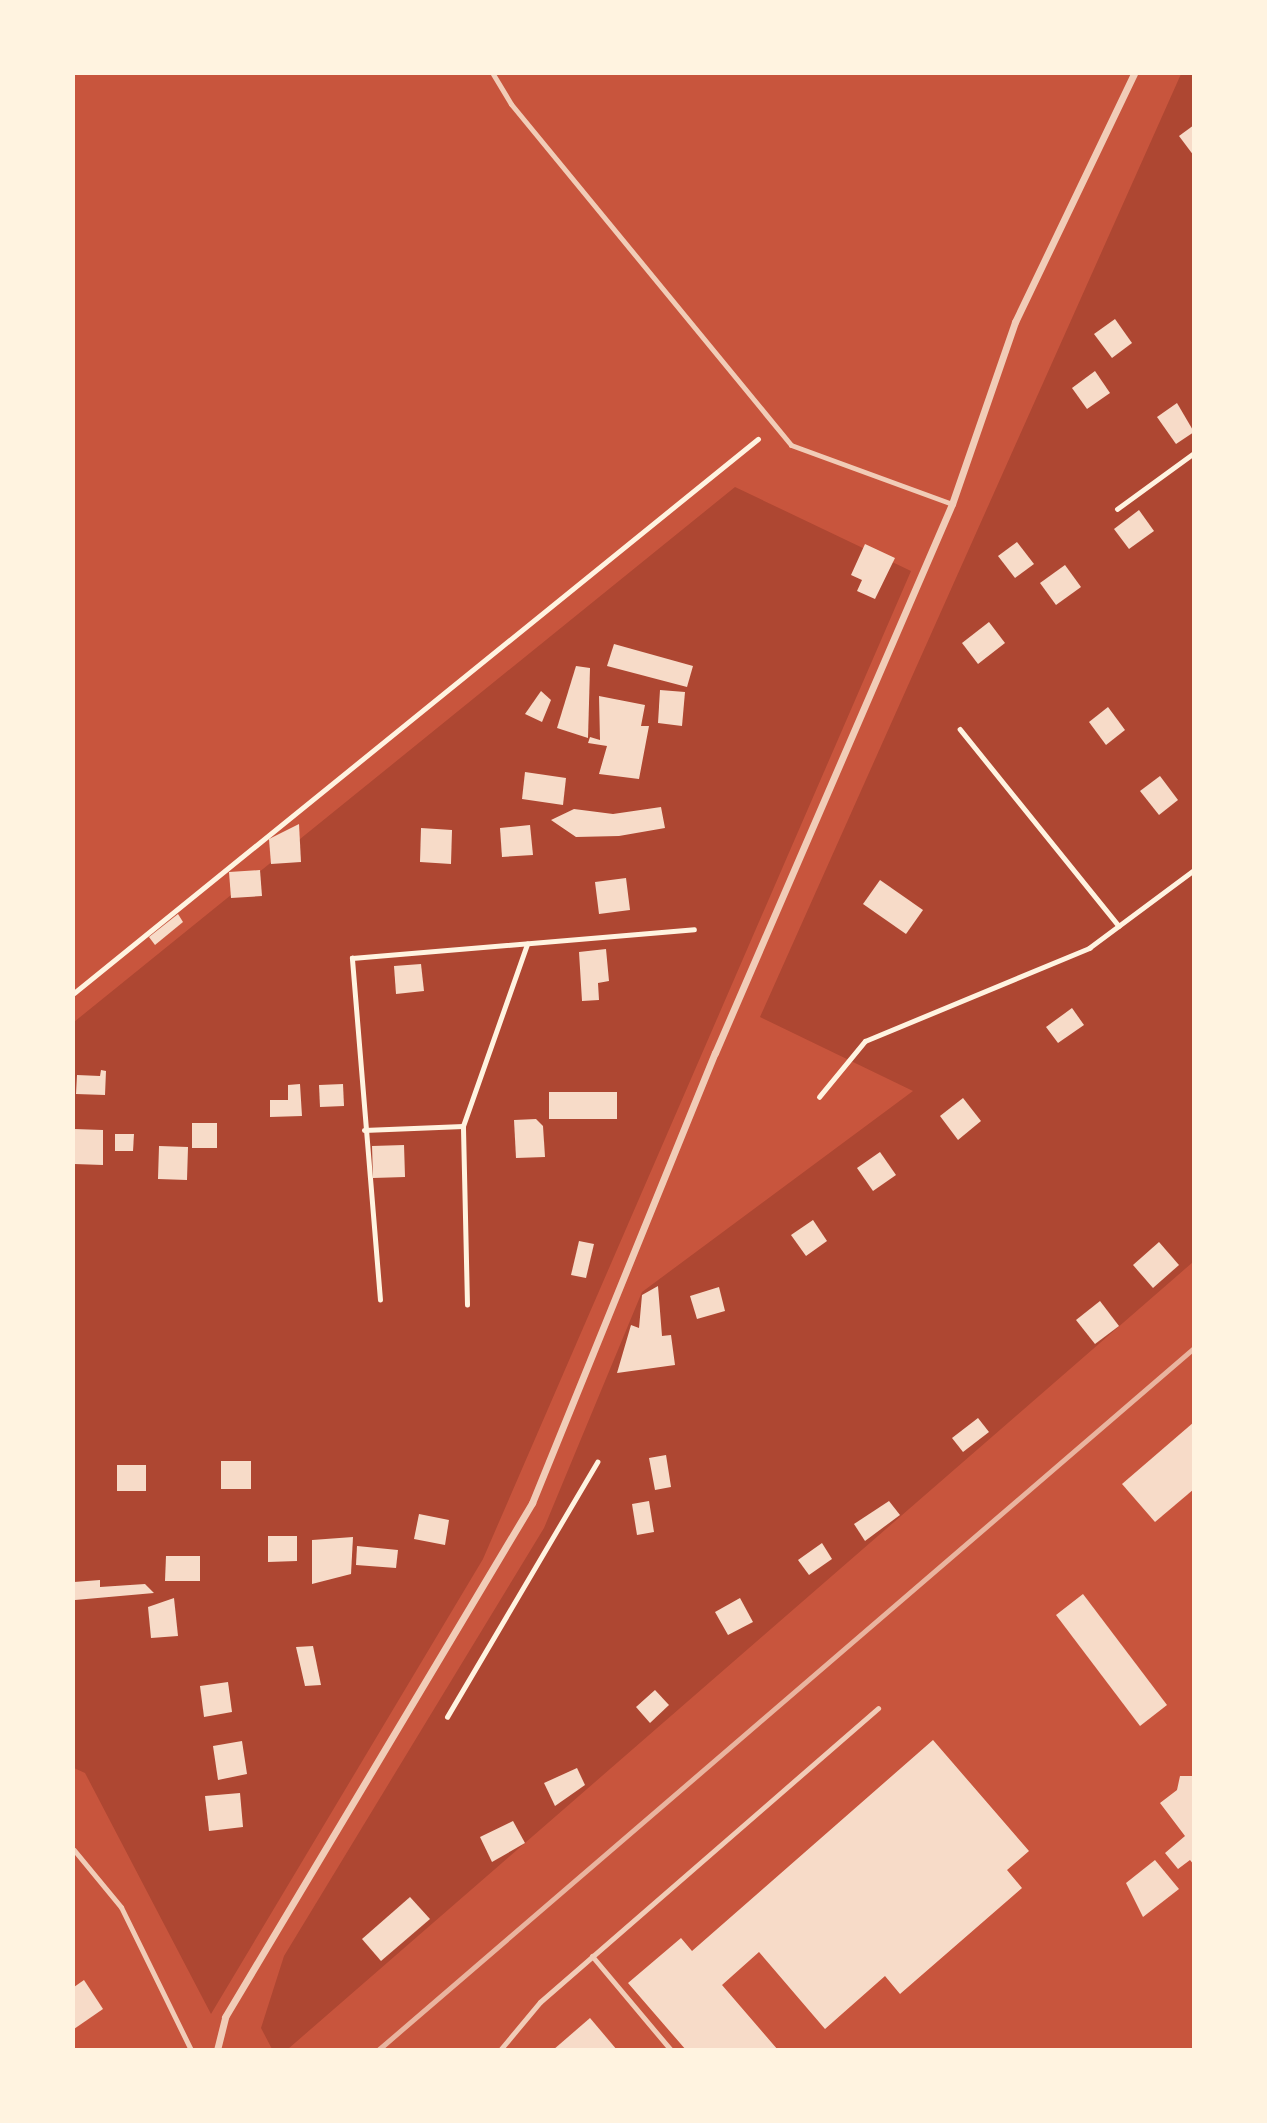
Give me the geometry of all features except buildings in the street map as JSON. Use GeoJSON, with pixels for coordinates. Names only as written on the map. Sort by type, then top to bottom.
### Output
{"type":"FeatureCollection","features":[{"type":"Feature","properties":{"kind":"street"},"geometry":{"type":"LineString","coordinates":[[217,2049],[225,2017],[532,1503],[952,503],[1015,322],[1135,74]]}},
{"type":"Feature","properties":{"kind":"lane"},"geometry":{"type":"LineString","coordinates":[[494,74],[511,104],[791,445],[952,503]]}},
{"type":"Feature","properties":{"kind":"lane"},"geometry":{"type":"LineString","coordinates":[[500,2049],[592,1956],[878,1708]]}},
{"type":"Feature","properties":{"kind":"lane"},"geometry":{"type":"LineString","coordinates":[[74,1850],[121,1908],[191,2049]]}},
{"type":"Feature","properties":{"kind":"lane"},"geometry":{"type":"LineString","coordinates":[[592,1956],[671,2049]]}},
{"type":"Feature","properties":{"kind":"path"},"geometry":{"type":"LineString","coordinates":[[74,993],[776,425]]}},
{"type":"Feature","properties":{"kind":"path"},"geometry":{"type":"LineString","coordinates":[[1117,509],[1194,453]]}},
{"type":"Feature","properties":{"kind":"path"},"geometry":{"type":"LineString","coordinates":[[960,729],[1119,926]]}},
{"type":"Feature","properties":{"kind":"path"},"geometry":{"type":"LineString","coordinates":[[819,1097],[865,1041],[1089,948],[1194,870]]}},
{"type":"Feature","properties":{"kind":"path"},"geometry":{"type":"LineString","coordinates":[[380,1300],[352,958],[694,929]]}},
{"type":"Feature","properties":{"kind":"path"},"geometry":{"type":"LineString","coordinates":[[467,1305],[463,1126],[527,944]]}},
{"type":"Feature","properties":{"kind":"path"},"geometry":{"type":"LineString","coordinates":[[364,1130],[463,1126]]}},
{"type":"Feature","properties":{"kind":"path"},"geometry":{"type":"LineString","coordinates":[[447,1717],[597,1462]]}},
{"type":"Feature","properties":{"kind":"shaded area"},"geometry":{"type":"Polygon","coordinates":[[[1181,74],[1193,74],[1193,1262],[288,2049],[272,2049],[261,2028],[284,1956],[544,1528],[642,1292],[913,1091],[760,1017],[1181,74]]]}},
{"type":"Feature","properties":{"kind":"shaded area"},"geometry":{"type":"Polygon","coordinates":[[[735,487],[911,571],[483,1559],[211,2014],[85,1773],[74,1768],[74,1022],[735,487]]]}},
{"type":"Feature","properties":{"kind":"railway"},"geometry":{"type":"LineString","coordinates":[[378,2050],[1194,1348]]}}]}
